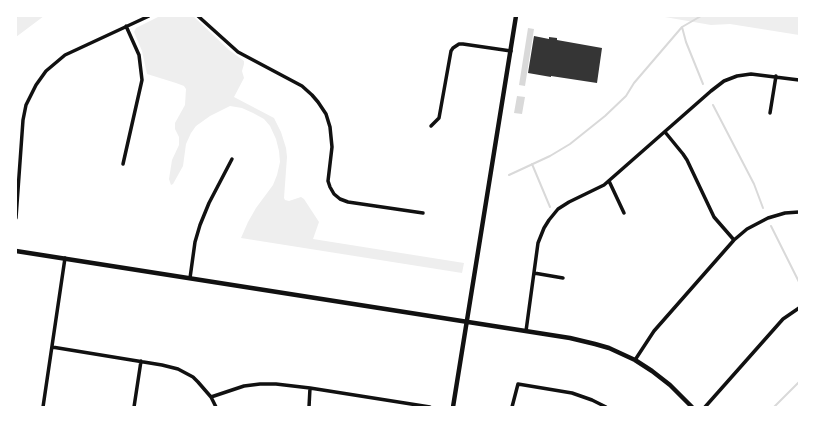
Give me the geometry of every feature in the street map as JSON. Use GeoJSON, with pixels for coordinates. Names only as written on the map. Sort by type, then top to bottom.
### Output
{"type":"FeatureCollection","features":[{"type":"Feature","properties":{"kind":"street"},"geometry":{"type":"LineString","coordinates":[[16,218],[23,120],[26,105],[36,85],[46,71],[64,56],[149,16]]}},
{"type":"Feature","properties":{"kind":"street"},"geometry":{"type":"LineString","coordinates":[[198,16],[238,52],[302,86],[318,102],[326,114],[330,127],[332,147],[328,180],[330,188],[334,194],[340,199],[348,202],[423,213]]}},
{"type":"Feature","properties":{"kind":"street"},"geometry":{"type":"LineString","coordinates":[[453,407],[516,16]]}},
{"type":"Feature","properties":{"kind":"street"},"geometry":{"type":"LineString","coordinates":[[123,164],[142,80],[139,55],[126,26]]}},
{"type":"Feature","properties":{"kind":"street"},"geometry":{"type":"LineString","coordinates":[[431,126],[439,118],[451,51],[453,48],[459,44],[463,44],[510,51]]}},
{"type":"Feature","properties":{"kind":"street"},"geometry":{"type":"LineString","coordinates":[[526,331],[538,243],[549,220],[563,206],[599,188],[609,181],[724,81],[737,76],[751,74],[799,80]]}},
{"type":"Feature","properties":{"kind":"street"},"geometry":{"type":"LineString","coordinates":[[770,113],[776,76]]}},
{"type":"Feature","properties":{"kind":"street"},"geometry":{"type":"LineString","coordinates":[[665,132],[687,160],[714,217],[734,240]]}},
{"type":"Feature","properties":{"kind":"street"},"geometry":{"type":"LineString","coordinates":[[190,278],[195,242],[200,225],[209,203],[232,159]]}},
{"type":"Feature","properties":{"kind":"street"},"geometry":{"type":"LineString","coordinates":[[609,181],[624,213]]}},
{"type":"Feature","properties":{"kind":"street"},"geometry":{"type":"LineString","coordinates":[[635,360],[654,331],[734,240],[747,229],[768,218],[785,213],[799,212]]}},
{"type":"Feature","properties":{"kind":"street"},"geometry":{"type":"LineString","coordinates":[[16,251],[526,331],[595,344],[609,348],[635,360],[652,371],[670,385],[692,407]]}},
{"type":"Feature","properties":{"kind":"street"},"geometry":{"type":"LineString","coordinates":[[43,407],[65,258]]}},
{"type":"Feature","properties":{"kind":"street"},"geometry":{"type":"LineString","coordinates":[[534,273],[563,278]]}},
{"type":"Feature","properties":{"kind":"street"},"geometry":{"type":"LineString","coordinates":[[705,407],[784,319],[799,308]]}},
{"type":"Feature","properties":{"kind":"street"},"geometry":{"type":"LineString","coordinates":[[52,347],[169,366],[185,372],[198,382],[211,397],[216,407]]}},
{"type":"Feature","properties":{"kind":"street"},"geometry":{"type":"LineString","coordinates":[[134,407],[141,361]]}},
{"type":"Feature","properties":{"kind":"street"},"geometry":{"type":"LineString","coordinates":[[211,397],[236,388],[260,384],[281,384],[430,407]]}},
{"type":"Feature","properties":{"kind":"street"},"geometry":{"type":"LineString","coordinates":[[512,407],[518,384],[572,393],[606,407]]}},
{"type":"Feature","properties":{"kind":"street"},"geometry":{"type":"LineString","coordinates":[[309,407],[310,388]]}},
{"type":"Feature","properties":{"kind":"shaded area"},"geometry":{"type":"Polygon","coordinates":[[[16,16],[44,16],[16,37],[16,16]]]}},
{"type":"Feature","properties":{"kind":"shaded area"},"geometry":{"type":"Polygon","coordinates":[[[160,16],[193,16],[229,50],[244,61],[242,71],[244,78],[234,97],[274,118],[281,132],[286,148],[287,157],[284,198],[285,200],[289,201],[301,197],[304,199],[319,222],[313,239],[464,263],[462,273],[241,238],[256,208],[273,185],[280,162],[276,139],[270,126],[264,119],[242,108],[230,106],[210,116],[196,126],[186,144],[183,166],[171,185],[169,179],[172,160],[179,145],[179,137],[175,129],[175,123],[185,105],[186,89],[184,86],[147,74],[142,51],[134,32],[136,28],[160,16]]]}},
{"type":"Feature","properties":{"kind":"shaded area"},"geometry":{"type":"Polygon","coordinates":[[[659,16],[799,16],[799,35],[730,24],[711,25],[659,16]]]}},
{"type":"Feature","properties":{"kind":"shaded area"},"geometry":{"type":"Polygon","coordinates":[[[528,28],[534,29],[525,86],[519,85],[528,28]]]}},
{"type":"Feature","properties":{"kind":"shaded area"},"geometry":{"type":"Polygon","coordinates":[[[517,96],[525,97],[522,114],[514,113],[517,96]]]}},
{"type":"Feature","properties":{"kind":"building"},"geometry":{"type":"Polygon","coordinates":[[[534,36],[549,39],[549,37],[557,38],[557,40],[602,48],[597,83],[528,73],[534,36]]]}},
{"type":"Feature","properties":{"kind":"waterway"},"geometry":{"type":"LineString","coordinates":[[509,175],[550,156],[570,144],[605,116],[626,96],[634,83],[682,27],[701,16]]}},
{"type":"Feature","properties":{"kind":"waterway"},"geometry":{"type":"LineString","coordinates":[[682,27],[686,42],[703,84]]}},
{"type":"Feature","properties":{"kind":"waterway"},"geometry":{"type":"LineString","coordinates":[[713,105],[754,184],[763,208]]}},
{"type":"Feature","properties":{"kind":"waterway"},"geometry":{"type":"LineString","coordinates":[[532,164],[550,207]]}},
{"type":"Feature","properties":{"kind":"waterway"},"geometry":{"type":"LineString","coordinates":[[771,226],[799,282]]}},
{"type":"Feature","properties":{"kind":"waterway"},"geometry":{"type":"LineString","coordinates":[[774,407],[799,382]]}}]}
